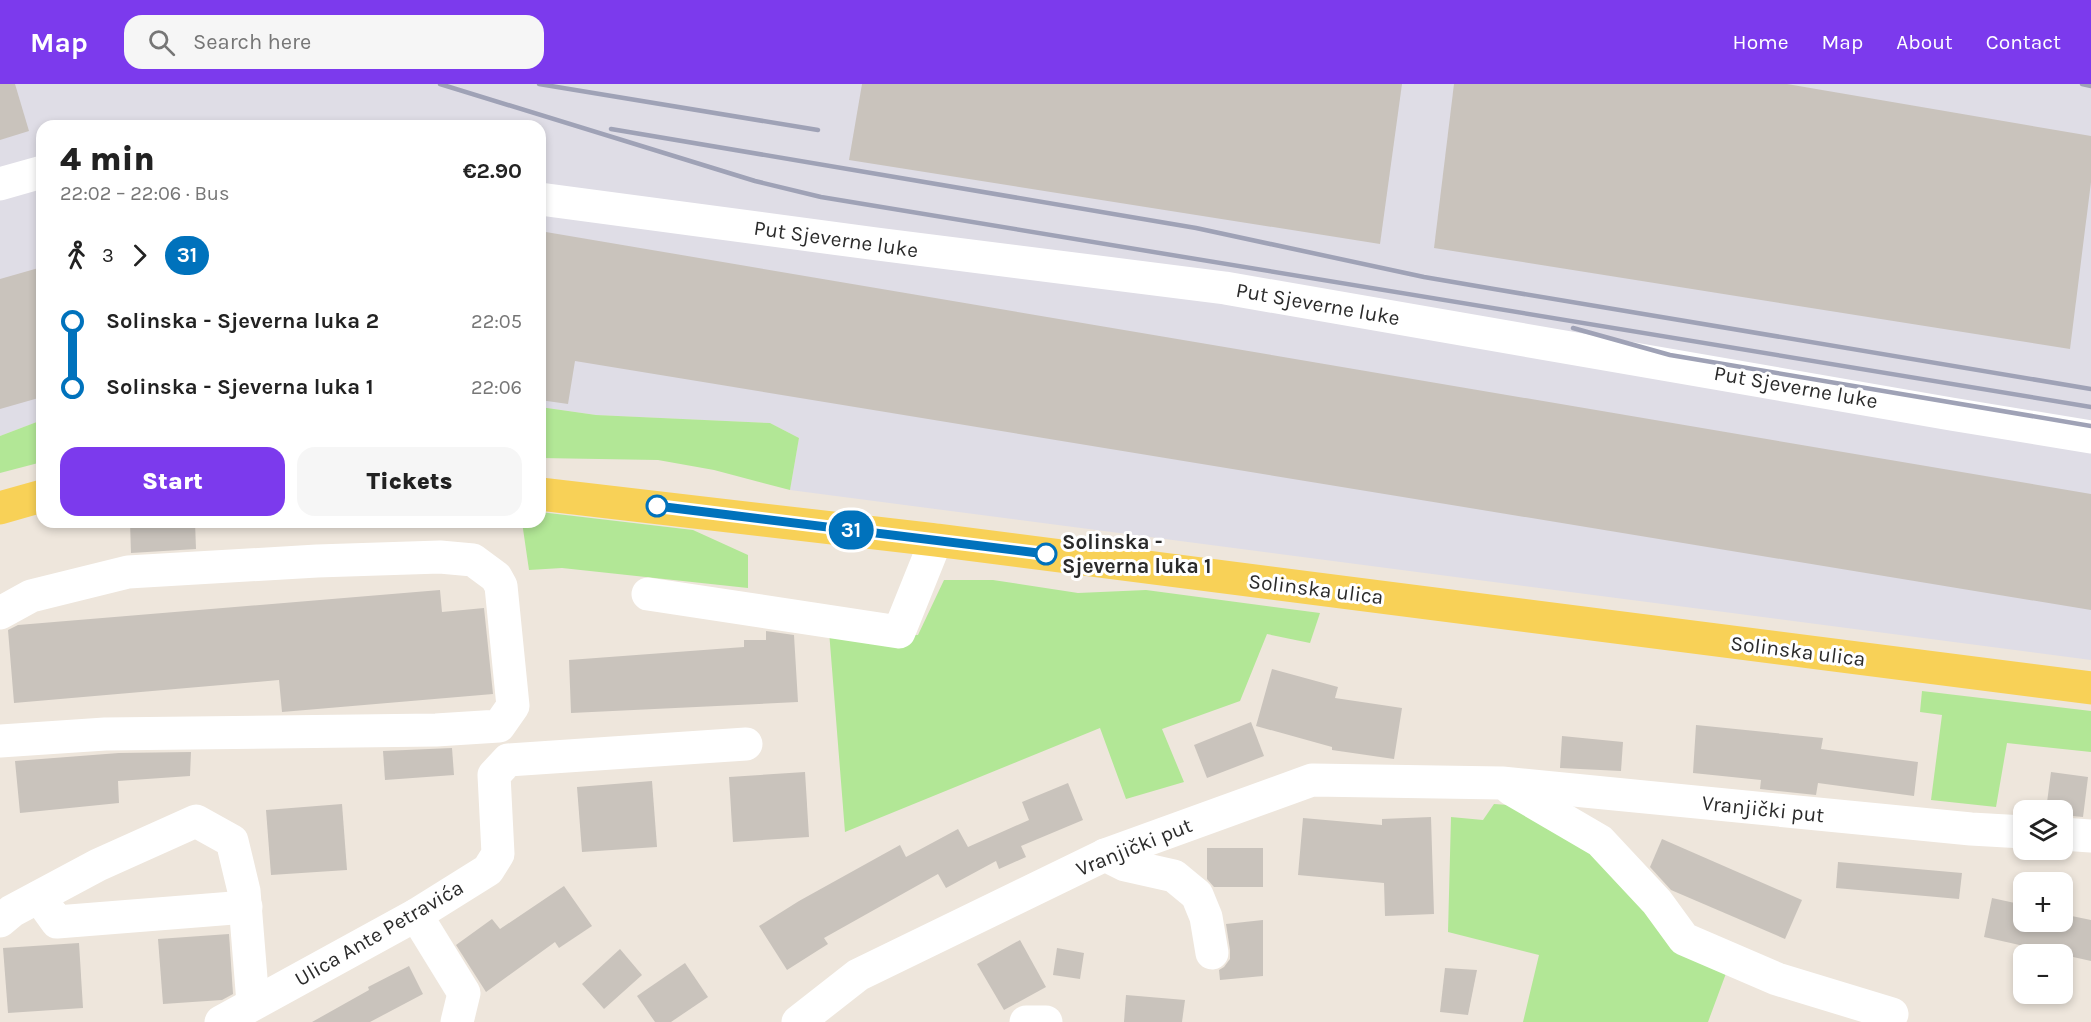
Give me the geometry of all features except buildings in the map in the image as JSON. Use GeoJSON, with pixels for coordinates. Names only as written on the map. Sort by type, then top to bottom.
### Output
{"type":"FeatureCollection","features":[{"type":"Feature","properties":{"kind":"main road","name":"Solinska ulica"},"geometry":{"type":"LineString","coordinates":[[546,495],[936,540],[2091,688]]}},
{"type":"Feature","properties":{"kind":"main road"},"geometry":{"type":"LineString","coordinates":[[0,508],[36,498]]}},
{"type":"Feature","properties":{"kind":"street"},"geometry":{"type":"LineString","coordinates":[[0,184],[36,174]]}},
{"type":"Feature","properties":{"kind":"street","name":"Put Sjeverne luke"},"geometry":{"type":"LineString","coordinates":[[546,200],[1225,288],[2091,437]]}},
{"type":"Feature","properties":{"kind":"street"},"geometry":{"type":"LineString","coordinates":[[648,594],[899,632],[936,540]]}},
{"type":"Feature","properties":{"kind":"street"},"geometry":{"type":"LineString","coordinates":[[0,613],[31,596],[128,572],[395,558],[440,557],[473,560],[496,577],[501,586],[513,706],[499,726],[488,727],[424,730],[105,734],[0,741]]}},
{"type":"Feature","properties":{"kind":"street","name":"Ulica Ante Petravića"},"geometry":{"type":"LineString","coordinates":[[222,1022],[416,915],[488,870],[498,854],[494,775],[508,760],[746,744]]}},
{"type":"Feature","properties":{"kind":"street","name":"Vranjički put"},"geometry":{"type":"LineString","coordinates":[[798,1022],[858,975],[1106,855],[1312,780],[1502,783],[2013,831]]}},
{"type":"Feature","properties":{"kind":"street","name":"Vranjički put"},"geometry":{"type":"LineString","coordinates":[[1502,783],[1600,841],[1657,902],[1684,939],[1777,979],[1892,1014]]}},
{"type":"Feature","properties":{"kind":"street"},"geometry":{"type":"LineString","coordinates":[[0,921],[12,911],[98,865],[196,821],[232,841],[244,891],[253,1004]]}},
{"type":"Feature","properties":{"kind":"street"},"geometry":{"type":"LineString","coordinates":[[2073,835],[2091,836]]}},
{"type":"Feature","properties":{"kind":"street"},"geometry":{"type":"LineString","coordinates":[[1106,855],[1125,865],[1174,876],[1197,895],[1206,917],[1212,953]]}},
{"type":"Feature","properties":{"kind":"street"},"geometry":{"type":"LineString","coordinates":[[39,897],[57,922],[246,907]]}},
{"type":"Feature","properties":{"kind":"street"},"geometry":{"type":"LineString","coordinates":[[416,915],[464,993],[457,1022]]}},
{"type":"Feature","properties":{"kind":"street"},"geometry":{"type":"LineString","coordinates":[[1026,1022],[1046,1022]]}},
{"type":"Feature","properties":{"kind":"shaded area"},"geometry":{"type":"Polygon","coordinates":[[[0,84],[2091,84],[2091,660],[790,490],[799,438],[770,423],[596,415],[546,408],[546,120],[36,120],[36,422],[0,436],[0,84]]]}},
{"type":"Feature","properties":{"kind":"green space"},"geometry":{"type":"Polygon","coordinates":[[[546,408],[596,415],[770,423],[799,438],[790,490],[714,470],[658,460],[546,458],[546,408]]]}},
{"type":"Feature","properties":{"kind":"green space"},"geometry":{"type":"Polygon","coordinates":[[[36,422],[36,464],[0,473],[0,436],[36,422]]]}},
{"type":"Feature","properties":{"kind":"green space"},"geometry":{"type":"Polygon","coordinates":[[[546,513],[693,530],[748,555],[748,588],[562,568],[529,570],[523,528],[546,528],[546,513]]]}},
{"type":"Feature","properties":{"kind":"green space"},"geometry":{"type":"Polygon","coordinates":[[[944,580],[993,580],[1078,593],[1146,590],[1320,613],[1310,643],[1267,634],[1240,701],[1162,729],[1184,782],[1126,799],[1100,728],[845,832],[829,631],[918,635],[944,580]]]}},
{"type":"Feature","properties":{"kind":"green space"},"geometry":{"type":"Polygon","coordinates":[[[1922,691],[2091,711],[2091,752],[2007,743],[1996,807],[1931,800],[1942,715],[1920,712],[1922,691]]]}},
{"type":"Feature","properties":{"kind":"green space"},"geometry":{"type":"Polygon","coordinates":[[[1494,804],[1509,805],[1592,847],[1728,968],[1708,1022],[1523,1022],[1539,955],[1448,932],[1451,817],[1483,820],[1494,804]]]}},
{"type":"Feature","properties":{"kind":"railway"},"geometry":{"type":"LineString","coordinates":[[440,84],[755,181],[821,197],[2091,407]]}},
{"type":"Feature","properties":{"kind":"railway"},"geometry":{"type":"LineString","coordinates":[[539,84],[818,130]]}},
{"type":"Feature","properties":{"kind":"railway"},"geometry":{"type":"LineString","coordinates":[[2082,84],[2091,86]]}},
{"type":"Feature","properties":{"kind":"railway"},"geometry":{"type":"LineString","coordinates":[[611,129],[1196,228],[1424,277],[2091,389]]}},
{"type":"Feature","properties":{"kind":"railway"},"geometry":{"type":"LineString","coordinates":[[1573,328],[1670,355],[2091,426]]}},
{"type":"Feature","properties":{"kind":"bus line","name":"31"},"geometry":{"type":"LineString","coordinates":[[657,506],[1046,554]]}},
{"type":"Feature","properties":{"kind":"place","name":"Solinska - Sjeverna luka 1"},"geometry":{"type":"Point","coordinates":[1046,554]}}]}
